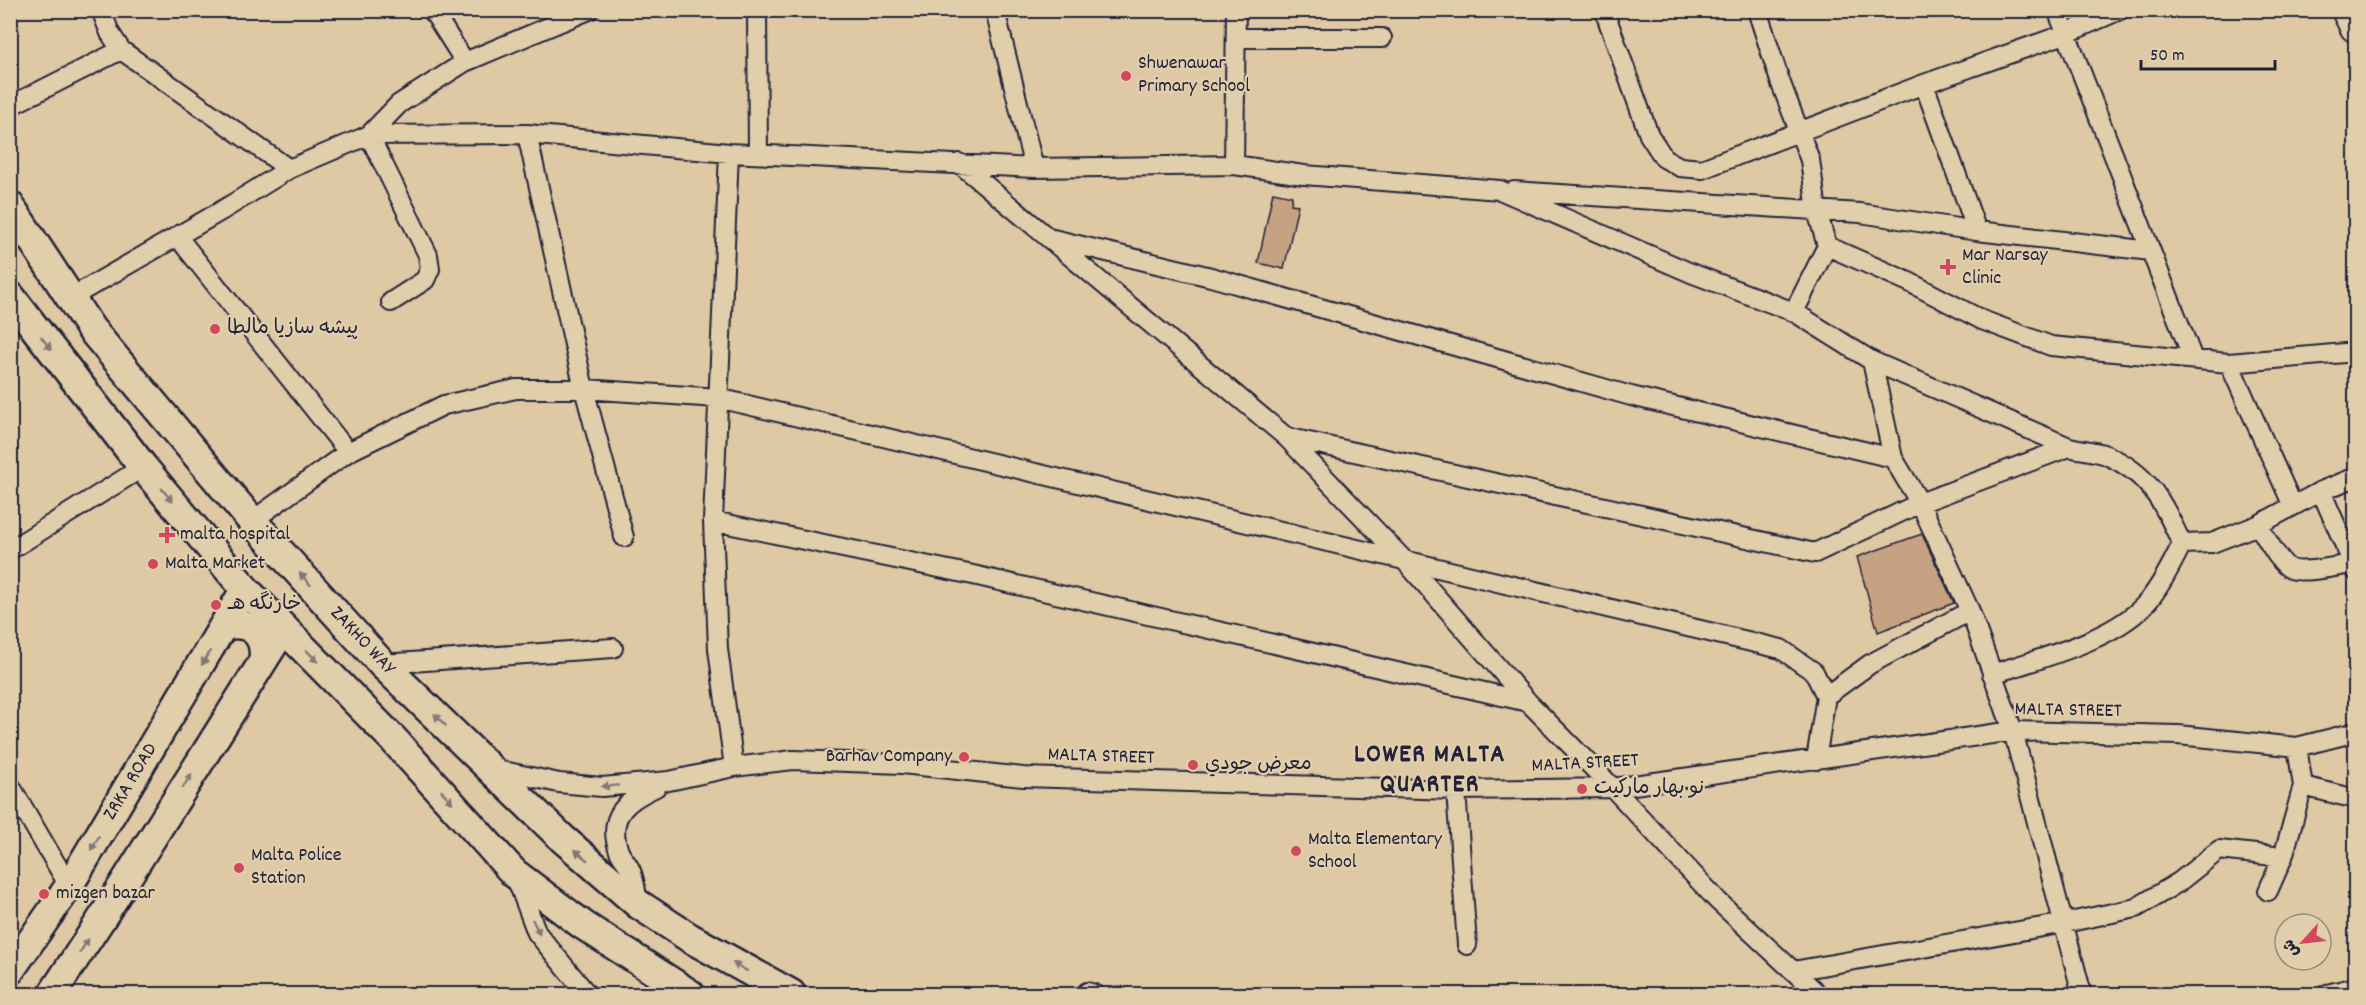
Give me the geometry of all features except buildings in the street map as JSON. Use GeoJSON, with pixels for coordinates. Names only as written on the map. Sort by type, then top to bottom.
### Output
{"type":"FeatureCollection","features":[{"type":"Feature","properties":{"kind":"highway"},"geometry":{"type":"LineString","coordinates":[[2348,10],[2355,26]]}},
{"type":"Feature","properties":{"kind":"highway","name":"ZAKHO WAY"},"geometry":{"type":"LineString","coordinates":[[10,206],[92,329],[252,521],[382,664],[563,839],[638,904],[699,944],[791,994]]}},
{"type":"Feature","properties":{"kind":"highway"},"geometry":{"type":"LineString","coordinates":[[10,296],[143,467],[245,589],[401,748],[514,873],[583,925],[690,994]]}},
{"type":"Feature","properties":{"kind":"main road","name":"ZRKA ROAD"},"geometry":{"type":"LineString","coordinates":[[10,971],[69,886],[245,589]]}},
{"type":"Feature","properties":{"kind":"main road"},"geometry":{"type":"LineString","coordinates":[[224,627],[242,624],[258,633],[264,650],[263,659]]}},
{"type":"Feature","properties":{"kind":"main road"},"geometry":{"type":"LineString","coordinates":[[51,994],[102,918],[284,628]]}},
{"type":"Feature","properties":{"kind":"street"},"geometry":{"type":"LineString","coordinates":[[101,10],[110,33],[121,50],[289,169]]}},
{"type":"Feature","properties":{"kind":"street"},"geometry":{"type":"LineString","coordinates":[[432,10],[465,62]]}},
{"type":"Feature","properties":{"kind":"street"},"geometry":{"type":"LineString","coordinates":[[757,10],[758,154]]}},
{"type":"Feature","properties":{"kind":"street"},"geometry":{"type":"LineString","coordinates":[[995,10],[1034,168]]}},
{"type":"Feature","properties":{"kind":"street"},"geometry":{"type":"LineString","coordinates":[[1234,165],[1236,10]]}},
{"type":"Feature","properties":{"kind":"street"},"geometry":{"type":"LineString","coordinates":[[1604,10],[1649,135],[1664,158],[1680,167],[1702,168],[1924,84],[2065,34],[2120,10]]}},
{"type":"Feature","properties":{"kind":"street"},"geometry":{"type":"LineString","coordinates":[[1757,10],[1810,160],[1817,211],[1827,246],[1794,312]]}},
{"type":"Feature","properties":{"kind":"street"},"geometry":{"type":"LineString","coordinates":[[2057,10],[2193,359]]}},
{"type":"Feature","properties":{"kind":"street"},"geometry":{"type":"LineString","coordinates":[[369,135],[399,104],[465,62],[588,11]]}},
{"type":"Feature","properties":{"kind":"street"},"geometry":{"type":"LineString","coordinates":[[1236,38],[1382,38]]}},
{"type":"Feature","properties":{"kind":"street"},"geometry":{"type":"LineString","coordinates":[[10,105],[121,50]]}},
{"type":"Feature","properties":{"kind":"street"},"geometry":{"type":"LineString","coordinates":[[1924,84],[1977,231]]}},
{"type":"Feature","properties":{"kind":"street"},"geometry":{"type":"LineString","coordinates":[[70,298],[289,169],[369,135],[527,134],[729,153],[1034,168],[1234,165],[1304,175],[1860,213],[1977,231],[2151,251]]}},
{"type":"Feature","properties":{"kind":"street"},"geometry":{"type":"LineString","coordinates":[[527,134],[584,389],[624,537]]}},
{"type":"Feature","properties":{"kind":"street"},"geometry":{"type":"LineString","coordinates":[[369,135],[428,255],[430,269],[425,280],[391,302]]}},
{"type":"Feature","properties":{"kind":"street"},"geometry":{"type":"LineString","coordinates":[[729,153],[713,521],[718,649],[734,767]]}},
{"type":"Feature","properties":{"kind":"street"},"geometry":{"type":"LineString","coordinates":[[959,163],[1286,437],[1406,562],[1528,702],[1613,788],[1718,901],[1818,994]]}},
{"type":"Feature","properties":{"kind":"street"},"geometry":{"type":"LineString","coordinates":[[1501,190],[1691,273],[1794,312],[1872,361],[2069,447],[2104,455],[2140,474],[2163,504],[2182,544]]}},
{"type":"Feature","properties":{"kind":"street"},"geometry":{"type":"LineString","coordinates":[[177,236],[348,452]]}},
{"type":"Feature","properties":{"kind":"street"},"geometry":{"type":"LineString","coordinates":[[1049,238],[1211,277],[1631,396],[1893,458]]}},
{"type":"Feature","properties":{"kind":"street"},"geometry":{"type":"LineString","coordinates":[[1827,246],[1909,282],[1982,320],[2051,346],[2229,363],[2355,352]]}},
{"type":"Feature","properties":{"kind":"street"},"geometry":{"type":"LineString","coordinates":[[1872,361],[1893,458],[1920,503],[1970,610],[2013,731],[2082,994]]}},
{"type":"Feature","properties":{"kind":"street"},"geometry":{"type":"LineString","coordinates":[[2229,363],[2294,506]]}},
{"type":"Feature","properties":{"kind":"street"},"geometry":{"type":"LineString","coordinates":[[252,521],[348,452],[444,405],[516,388],[584,389],[718,398],[1781,649],[1814,672],[1826,696],[1816,760]]}},
{"type":"Feature","properties":{"kind":"street"},"geometry":{"type":"LineString","coordinates":[[1286,437],[1815,553],[1920,503],[2069,447]]}},
{"type":"Feature","properties":{"kind":"street"},"geometry":{"type":"LineString","coordinates":[[10,550],[143,467]]}},
{"type":"Feature","properties":{"kind":"street"},"geometry":{"type":"LineString","coordinates":[[2182,544],[2212,543],[2258,525],[2321,490],[2355,477]]}},
{"type":"Feature","properties":{"kind":"street"},"geometry":{"type":"LineString","coordinates":[[2258,525],[2283,563],[2290,569],[2354,568],[2321,490]]}},
{"type":"Feature","properties":{"kind":"street"},"geometry":{"type":"LineString","coordinates":[[713,521],[985,577],[1528,702]]}},
{"type":"Feature","properties":{"kind":"street"},"geometry":{"type":"LineString","coordinates":[[1992,674],[2083,645],[2132,616],[2148,601],[2182,544]]}},
{"type":"Feature","properties":{"kind":"street"},"geometry":{"type":"LineString","coordinates":[[1826,696],[1870,664],[1970,610]]}},
{"type":"Feature","properties":{"kind":"street"},"geometry":{"type":"LineString","coordinates":[[382,664],[613,648]]}},
{"type":"Feature","properties":{"kind":"street","name":"MALTA STREET"},"geometry":{"type":"LineString","coordinates":[[488,768],[559,783],[602,787],[669,781],[734,767],[793,760],[902,764],[1023,777],[1456,790],[1613,788],[2013,731],[2178,735],[2297,747],[2355,732]]}},
{"type":"Feature","properties":{"kind":"street"},"geometry":{"type":"LineString","coordinates":[[2268,891],[2283,857],[2303,786],[2297,747]]}},
{"type":"Feature","properties":{"kind":"street","name":"MALTA STREET"},"geometry":{"type":"LineString","coordinates":[[638,904],[630,868],[620,854],[615,838],[618,817],[621,810],[633,798],[669,781]]}},
{"type":"Feature","properties":{"kind":"street"},"geometry":{"type":"LineString","coordinates":[[10,785],[69,886]]}},
{"type":"Feature","properties":{"kind":"street"},"geometry":{"type":"LineString","coordinates":[[2303,786],[2355,799]]}},
{"type":"Feature","properties":{"kind":"street"},"geometry":{"type":"LineString","coordinates":[[1456,790],[1467,945]]}},
{"type":"Feature","properties":{"kind":"street"},"geometry":{"type":"LineString","coordinates":[[1793,971],[2136,908],[2179,882],[2219,850],[2283,857]]}},
{"type":"Feature","properties":{"kind":"street"},"geometry":{"type":"LineString","coordinates":[[514,873],[537,933],[587,994]]}},
{"type":"Feature","properties":{"kind":"street"},"geometry":{"type":"LineString","coordinates":[[2327,994],[2354,990]]}},
{"type":"Feature","properties":{"kind":"place","name":"Shwenawar Primary School"},"geometry":{"type":"Point","coordinates":[1126,76]}},
{"type":"Feature","properties":{"kind":"place","name":"Mar Narsay Clinic"},"geometry":{"type":"Point","coordinates":[1948,267]}},
{"type":"Feature","properties":{"kind":"place","name":"پيشه سازيا مالطا"},"geometry":{"type":"Point","coordinates":[215,329]}},
{"type":"Feature","properties":{"kind":"place","name":"malta hospital"},"geometry":{"type":"Point","coordinates":[167,535]}},
{"type":"Feature","properties":{"kind":"place","name":"Malta Market"},"geometry":{"type":"Point","coordinates":[153,564]}},
{"type":"Feature","properties":{"kind":"place","name":"خارنگه هـ"},"geometry":{"type":"Point","coordinates":[216,605]}},
{"type":"Feature","properties":{"kind":"place","name":"Barhav Company"},"geometry":{"type":"Point","coordinates":[964,757]}},
{"type":"Feature","properties":{"kind":"place","name":"معرض جودي"},"geometry":{"type":"Point","coordinates":[1193,765]}},
{"type":"Feature","properties":{"kind":"place","name":"نو بهار ماركيت"},"geometry":{"type":"Point","coordinates":[1582,789]}},
{"type":"Feature","properties":{"kind":"place","name":"Malta Elementary School"},"geometry":{"type":"Point","coordinates":[1296,851]}},
{"type":"Feature","properties":{"kind":"place","name":"Malta Police Station"},"geometry":{"type":"Point","coordinates":[239,868]}},
{"type":"Feature","properties":{"kind":"place","name":"mizgen bazar"},"geometry":{"type":"Point","coordinates":[44,894]}},
{"type":"Feature","properties":{"kind":"district","name":"LOWER MALTA QUARTER"},"geometry":{"type":"Point","coordinates":[1430,770]}}]}
